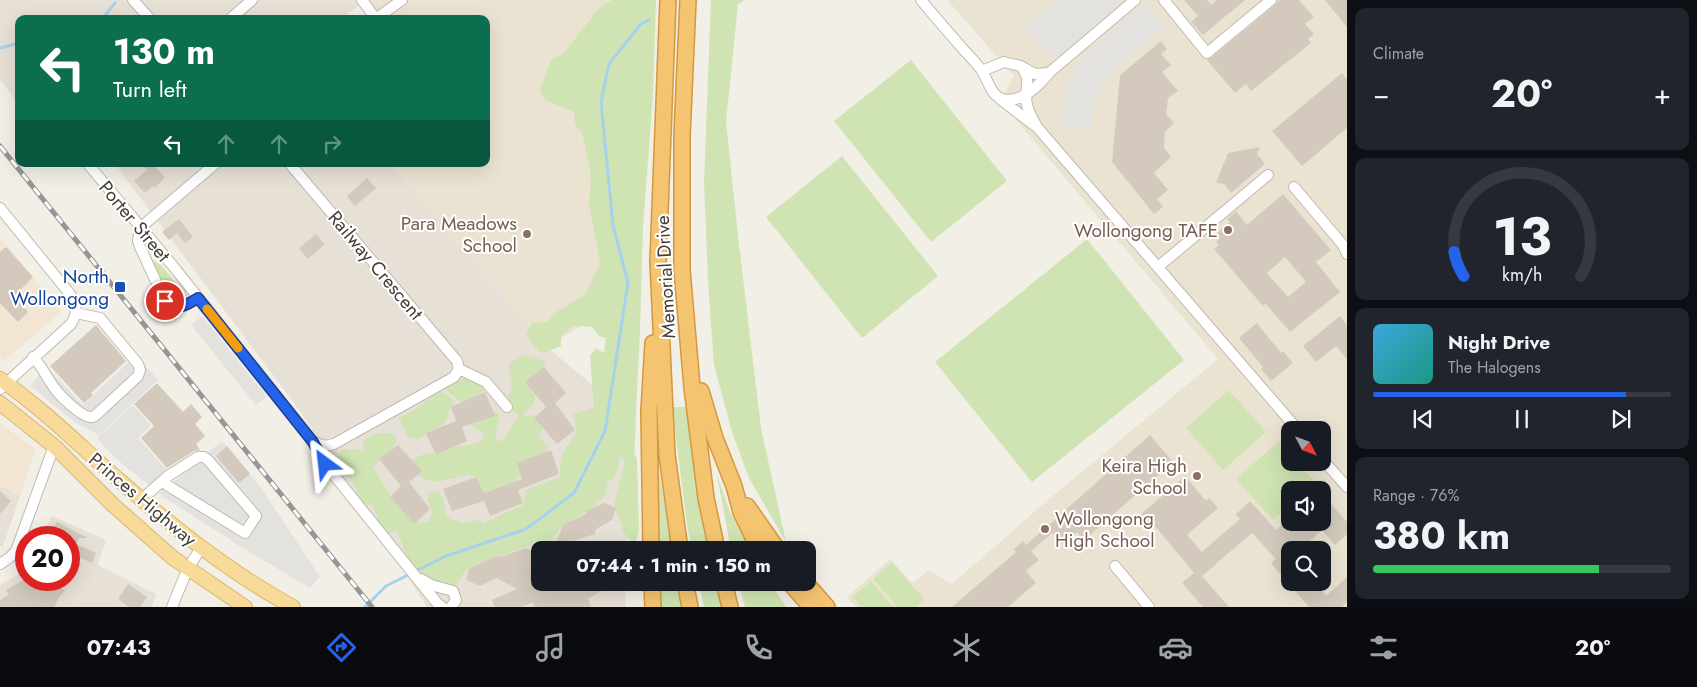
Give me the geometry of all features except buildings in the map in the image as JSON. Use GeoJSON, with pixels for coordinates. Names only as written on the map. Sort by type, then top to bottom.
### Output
{"type":"FeatureCollection","features":[{"type":"Feature","properties":{"kind":"highway","name":"Memorial Drive"},"geometry":{"type":"LineString","coordinates":[[668,0],[658,262],[667,455],[679,541]]}},
{"type":"Feature","properties":{"kind":"highway","name":"Memorial Drive"},"geometry":{"type":"LineString","coordinates":[[688,0],[682,145],[682,270],[685,320],[706,498],[715,541]]}},
{"type":"Feature","properties":{"kind":"highway"},"geometry":{"type":"LineString","coordinates":[[651,541],[649,411],[658,262]]}},
{"type":"Feature","properties":{"kind":"highway"},"geometry":{"type":"LineString","coordinates":[[685,320],[705,409],[734,486],[741,512],[756,541]]}},
{"type":"Feature","properties":{"kind":"highway"},"geometry":{"type":"LineString","coordinates":[[734,486],[770,541]]}},
{"type":"Feature","properties":{"kind":"highway"},"geometry":{"type":"LineString","coordinates":[[652,591],[652,607]]}},
{"type":"Feature","properties":{"kind":"highway"},"geometry":{"type":"LineString","coordinates":[[687,591],[690,607]]}},
{"type":"Feature","properties":{"kind":"highway"},"geometry":{"type":"LineString","coordinates":[[726,591],[730,607]]}},
{"type":"Feature","properties":{"kind":"highway"},"geometry":{"type":"LineString","coordinates":[[797,591],[811,607]]}},
{"type":"Feature","properties":{"kind":"highway"},"geometry":{"type":"LineString","coordinates":[[812,591],[827,607]]}},
{"type":"Feature","properties":{"kind":"main road","name":"Princes Highway"},"geometry":{"type":"LineString","coordinates":[[2,384],[201,548],[264,591],[293,607]]}},
{"type":"Feature","properties":{"kind":"main road","name":"Princes Highway"},"geometry":{"type":"LineString","coordinates":[[0,403],[54,446],[113,505],[173,558],[246,607]]}},
{"type":"Feature","properties":{"kind":"street"},"geometry":{"type":"LineString","coordinates":[[133,0],[146,15]]}},
{"type":"Feature","properties":{"kind":"street"},"geometry":{"type":"LineString","coordinates":[[235,15],[252,0]]}},
{"type":"Feature","properties":{"kind":"street"},"geometry":{"type":"LineString","coordinates":[[362,0],[376,15]]}},
{"type":"Feature","properties":{"kind":"street"},"geometry":{"type":"LineString","coordinates":[[383,15],[402,0]]}},
{"type":"Feature","properties":{"kind":"street"},"geometry":{"type":"LineString","coordinates":[[921,0],[982,71],[992,91],[1037,127],[1290,421]]}},
{"type":"Feature","properties":{"kind":"street"},"geometry":{"type":"LineString","coordinates":[[997,96],[1002,99],[1014,100],[1026,95],[1135,0]]}},
{"type":"Feature","properties":{"kind":"street"},"geometry":{"type":"LineString","coordinates":[[1164,0],[1207,52],[1271,0]]}},
{"type":"Feature","properties":{"kind":"street"},"geometry":{"type":"LineString","coordinates":[[982,71],[1004,62],[1021,66],[1035,74],[1049,73]]}},
{"type":"Feature","properties":{"kind":"street"},"geometry":{"type":"LineString","coordinates":[[1021,66],[1028,78],[1026,95],[1028,110],[1037,127]]}},
{"type":"Feature","properties":{"kind":"street","name":"Porter Street"},"geometry":{"type":"LineString","coordinates":[[90,167],[198,298],[313,442],[325,464],[442,607]]}},
{"type":"Feature","properties":{"kind":"street"},"geometry":{"type":"LineString","coordinates":[[198,298],[185,306],[177,308],[168,305],[141,252],[138,241],[140,228],[211,167]]}},
{"type":"Feature","properties":{"kind":"street","name":"Railway Crescent"},"geometry":{"type":"LineString","coordinates":[[293,167],[457,361],[459,369]]}},
{"type":"Feature","properties":{"kind":"street"},"geometry":{"type":"LineString","coordinates":[[1158,267],[1268,175]]}},
{"type":"Feature","properties":{"kind":"street"},"geometry":{"type":"LineString","coordinates":[[1294,187],[1343,245],[1347,254]]}},
{"type":"Feature","properties":{"kind":"street"},"geometry":{"type":"LineString","coordinates":[[0,208],[72,297],[76,312],[71,324],[2,384]]}},
{"type":"Feature","properties":{"kind":"street"},"geometry":{"type":"LineString","coordinates":[[33,357],[42,367],[56,391],[78,412],[89,417],[97,414],[138,376],[140,370],[138,364],[100,318],[76,312]]}},
{"type":"Feature","properties":{"kind":"street"},"geometry":{"type":"LineString","coordinates":[[313,442],[324,446],[334,444],[454,377],[459,369],[486,382],[507,407]]}},
{"type":"Feature","properties":{"kind":"street"},"geometry":{"type":"LineString","coordinates":[[0,564],[16,551],[54,446]]}},
{"type":"Feature","properties":{"kind":"street"},"geometry":{"type":"LineString","coordinates":[[142,499],[162,482],[198,457],[204,457],[256,516],[245,533],[162,482]]}},
{"type":"Feature","properties":{"kind":"street"},"geometry":{"type":"LineString","coordinates":[[1331,469],[1347,487]]}},
{"type":"Feature","properties":{"kind":"street"},"geometry":{"type":"LineString","coordinates":[[172,607],[188,568],[201,548]]}},
{"type":"Feature","properties":{"kind":"street"},"geometry":{"type":"LineString","coordinates":[[1115,566],[1150,607]]}},
{"type":"Feature","properties":{"kind":"street"},"geometry":{"type":"LineString","coordinates":[[414,574],[431,585],[453,592],[456,600],[451,607]]}},
{"type":"Feature","properties":{"kind":"shaded area"},"geometry":{"type":"Polygon","coordinates":[[[0,0],[355,0],[359,5],[347,15],[15,15],[15,99],[0,80],[0,0]]]}},
{"type":"Feature","properties":{"kind":"shaded area","name":"Para Meadows School"},"geometry":{"type":"Polygon","coordinates":[[[355,0],[621,0],[616,305],[547,347],[394,167],[490,167],[490,15],[368,15],[355,0]]]}},
{"type":"Feature","properties":{"kind":"shaded area","name":"Wollongong TAFE"},"geometry":{"type":"Polygon","coordinates":[[[947,0],[1347,0],[1347,607],[856,607],[847,597],[890,559],[912,583],[929,570],[952,584],[1049,499],[1218,359],[1000,101],[1014,76],[947,0]]]}},
{"type":"Feature","properties":{"kind":"shaded area"},"geometry":{"type":"Polygon","coordinates":[[[1057,0],[1125,0],[1054,60],[1025,27],[1057,0]]]}},
{"type":"Feature","properties":{"kind":"shaded area"},"geometry":{"type":"Polygon","coordinates":[[[1144,4],[1165,28],[1112,71],[1095,98],[1090,129],[1060,128],[1067,86],[1081,58],[1144,4]]]}},
{"type":"Feature","properties":{"kind":"shaded area"},"geometry":{"type":"Polygon","coordinates":[[[117,167],[394,167],[547,347],[602,393],[636,426],[629,541],[531,541],[531,591],[626,591],[625,607],[427,607],[300,411],[117,167]]]}},
{"type":"Feature","properties":{"kind":"shaded area"},"geometry":{"type":"Polygon","coordinates":[[[0,237],[61,312],[4,361],[0,358],[0,237]]]}},
{"type":"Feature","properties":{"kind":"shaded area"},"geometry":{"type":"Polygon","coordinates":[[[202,316],[267,397],[256,405],[191,325],[202,316]]]}},
{"type":"Feature","properties":{"kind":"shaded area"},"geometry":{"type":"Polygon","coordinates":[[[136,355],[158,380],[99,435],[76,423],[30,386],[46,366],[83,405],[136,355]]]}},
{"type":"Feature","properties":{"kind":"shaded area"},"geometry":{"type":"Polygon","coordinates":[[[133,405],[151,425],[138,438],[167,470],[149,485],[115,458],[97,438],[133,405]]]}},
{"type":"Feature","properties":{"kind":"shaded area"},"geometry":{"type":"Polygon","coordinates":[[[0,423],[36,449],[20,496],[0,485],[0,423]]]}},
{"type":"Feature","properties":{"kind":"shaded area"},"geometry":{"type":"Polygon","coordinates":[[[222,441],[262,489],[320,577],[310,588],[159,494],[222,441]]]}},
{"type":"Feature","properties":{"kind":"shaded area"},"geometry":{"type":"Polygon","coordinates":[[[0,485],[20,496],[3,546],[0,547],[0,485]]]}},
{"type":"Feature","properties":{"kind":"shaded area"},"geometry":{"type":"Polygon","coordinates":[[[52,516],[74,526],[47,526],[52,516]]]}},
{"type":"Feature","properties":{"kind":"shaded area"},"geometry":{"type":"Polygon","coordinates":[[[80,528],[106,540],[98,565],[156,594],[152,607],[0,607],[0,585],[15,576],[15,591],[80,591],[80,528]]]}},
{"type":"Feature","properties":{"kind":"green space"},"geometry":{"type":"Polygon","coordinates":[[[612,0],[656,0],[653,94],[643,227],[634,452],[637,460],[639,530],[636,541],[631,541],[624,533],[614,504],[625,460],[619,456],[617,471],[612,480],[608,482],[604,497],[592,508],[564,524],[551,541],[531,541],[531,545],[499,557],[496,556],[465,571],[456,585],[435,589],[421,577],[408,559],[396,529],[389,535],[378,529],[377,517],[372,505],[358,504],[355,496],[357,491],[338,457],[342,449],[363,451],[363,441],[374,435],[386,433],[395,435],[395,444],[373,467],[390,497],[414,524],[417,521],[420,524],[429,521],[432,512],[428,493],[438,491],[448,518],[463,523],[477,520],[484,524],[523,505],[526,490],[560,477],[564,453],[577,432],[573,414],[594,408],[590,356],[596,348],[604,353],[606,338],[599,336],[592,327],[574,326],[561,336],[561,346],[547,352],[539,352],[526,334],[532,323],[546,322],[558,311],[586,294],[600,263],[589,203],[591,175],[582,132],[575,125],[574,112],[545,100],[540,90],[551,60],[564,53],[598,9],[612,0]]]}},
{"type":"Feature","properties":{"kind":"green space"},"geometry":{"type":"Polygon","coordinates":[[[711,0],[745,0],[738,4],[726,122],[761,428],[786,541],[749,478],[732,432],[714,365],[704,182],[711,0]]]}},
{"type":"Feature","properties":{"kind":"green space"},"geometry":{"type":"Polygon","coordinates":[[[911,60],[1007,181],[931,242],[834,121],[911,60]]]}},
{"type":"Feature","properties":{"kind":"green space"},"geometry":{"type":"Polygon","coordinates":[[[842,156],[938,276],[862,338],[766,217],[842,156]]]}},
{"type":"Feature","properties":{"kind":"green space"},"geometry":{"type":"Polygon","coordinates":[[[1087,239],[1184,360],[1032,482],[935,362],[1087,239]]]}},
{"type":"Feature","properties":{"kind":"green space"},"geometry":{"type":"Polygon","coordinates":[[[152,260],[161,265],[185,294],[183,300],[174,301],[167,296],[152,260]]]}},
{"type":"Feature","properties":{"kind":"green space"},"geometry":{"type":"Polygon","coordinates":[[[522,355],[534,357],[545,362],[544,367],[525,382],[533,392],[535,399],[532,406],[522,414],[527,416],[537,415],[534,418],[543,428],[539,435],[545,444],[548,444],[548,448],[544,453],[513,482],[484,493],[476,477],[469,474],[436,481],[424,479],[419,475],[412,460],[424,454],[435,453],[436,455],[455,447],[470,445],[483,440],[483,434],[471,425],[494,416],[493,412],[497,412],[500,416],[495,438],[499,442],[506,437],[519,414],[510,410],[508,397],[512,388],[509,364],[522,355]]]}},
{"type":"Feature","properties":{"kind":"green space"},"geometry":{"type":"Polygon","coordinates":[[[454,377],[476,379],[484,386],[484,391],[462,403],[444,388],[454,377]]]}},
{"type":"Feature","properties":{"kind":"green space"},"geometry":{"type":"Polygon","coordinates":[[[1229,390],[1266,432],[1223,470],[1186,428],[1229,390]]]}},
{"type":"Feature","properties":{"kind":"green space"},"geometry":{"type":"Polygon","coordinates":[[[439,391],[451,398],[454,403],[448,411],[449,416],[443,424],[418,439],[407,436],[399,418],[417,408],[439,391]]]}},
{"type":"Feature","properties":{"kind":"green space"},"geometry":{"type":"Polygon","coordinates":[[[672,407],[688,407],[709,541],[690,541],[672,407]]]}},
{"type":"Feature","properties":{"kind":"green space"},"geometry":{"type":"Polygon","coordinates":[[[653,438],[671,541],[659,541],[653,438]]]}},
{"type":"Feature","properties":{"kind":"green space"},"geometry":{"type":"Polygon","coordinates":[[[1279,441],[1281,443],[1281,471],[1305,471],[1314,481],[1281,481],[1281,513],[1273,520],[1236,479],[1279,441]]]}},
{"type":"Feature","properties":{"kind":"green space"},"geometry":{"type":"Polygon","coordinates":[[[717,475],[730,512],[745,541],[729,541],[717,475]]]}},
{"type":"Feature","properties":{"kind":"green space"},"geometry":{"type":"Polygon","coordinates":[[[892,562],[924,599],[916,607],[898,607],[873,579],[892,562]]]}},
{"type":"Feature","properties":{"kind":"green space"},"geometry":{"type":"Polygon","coordinates":[[[871,581],[893,607],[861,607],[853,597],[871,581]]]}},
{"type":"Feature","properties":{"kind":"green space"},"geometry":{"type":"Polygon","coordinates":[[[661,591],[681,591],[684,607],[662,607],[661,591]]]}},
{"type":"Feature","properties":{"kind":"green space"},"geometry":{"type":"Polygon","coordinates":[[[701,591],[718,591],[722,607],[704,607],[701,591]]]}},
{"type":"Feature","properties":{"kind":"green space"},"geometry":{"type":"Polygon","coordinates":[[[741,591],[776,591],[786,607],[745,607],[741,591]]]}},
{"type":"Feature","properties":{"kind":"waterway"},"geometry":{"type":"LineString","coordinates":[[105,15],[115,3]]}},
{"type":"Feature","properties":{"kind":"waterway"},"geometry":{"type":"LineString","coordinates":[[418,570],[446,556],[526,529],[574,493],[605,431],[628,283],[613,225],[601,102],[609,64],[641,24],[649,20]]}},
{"type":"Feature","properties":{"kind":"waterway"},"geometry":{"type":"LineString","coordinates":[[0,48],[15,44]]}},
{"type":"Feature","properties":{"kind":"waterway"},"geometry":{"type":"LineString","coordinates":[[365,607],[386,586],[406,576]]}},
{"type":"Feature","properties":{"kind":"railway"},"geometry":{"type":"LineString","coordinates":[[0,146],[15,165]]}},
{"type":"Feature","properties":{"kind":"railway"},"geometry":{"type":"LineString","coordinates":[[17,167],[372,607]]}},
{"type":"Feature","properties":{"kind":"slow traffic"},"geometry":{"type":"LineString","coordinates":[[207,309],[238,348]]}},
{"type":"Feature","properties":{"kind":"place","name":"Wollongong TAFE"},"geometry":{"type":"Point","coordinates":[1228,230]}},
{"type":"Feature","properties":{"kind":"place","name":"Para Meadows School"},"geometry":{"type":"Point","coordinates":[527,234]}},
{"type":"Feature","properties":{"kind":"place","name":"North Wollongong"},"geometry":{"type":"Point","coordinates":[120,287]}},
{"type":"Feature","properties":{"kind":"place","name":"Keira High School"},"geometry":{"type":"Point","coordinates":[1197,476]}},
{"type":"Feature","properties":{"kind":"place","name":"Wollongong High School"},"geometry":{"type":"Point","coordinates":[1045,529]}},
{"type":"Feature","properties":{"kind":"route"},"geometry":{"type":"LineString","coordinates":[[165,301],[168,305],[177,308],[185,306],[198,298],[313,442],[325,464]]}}]}
